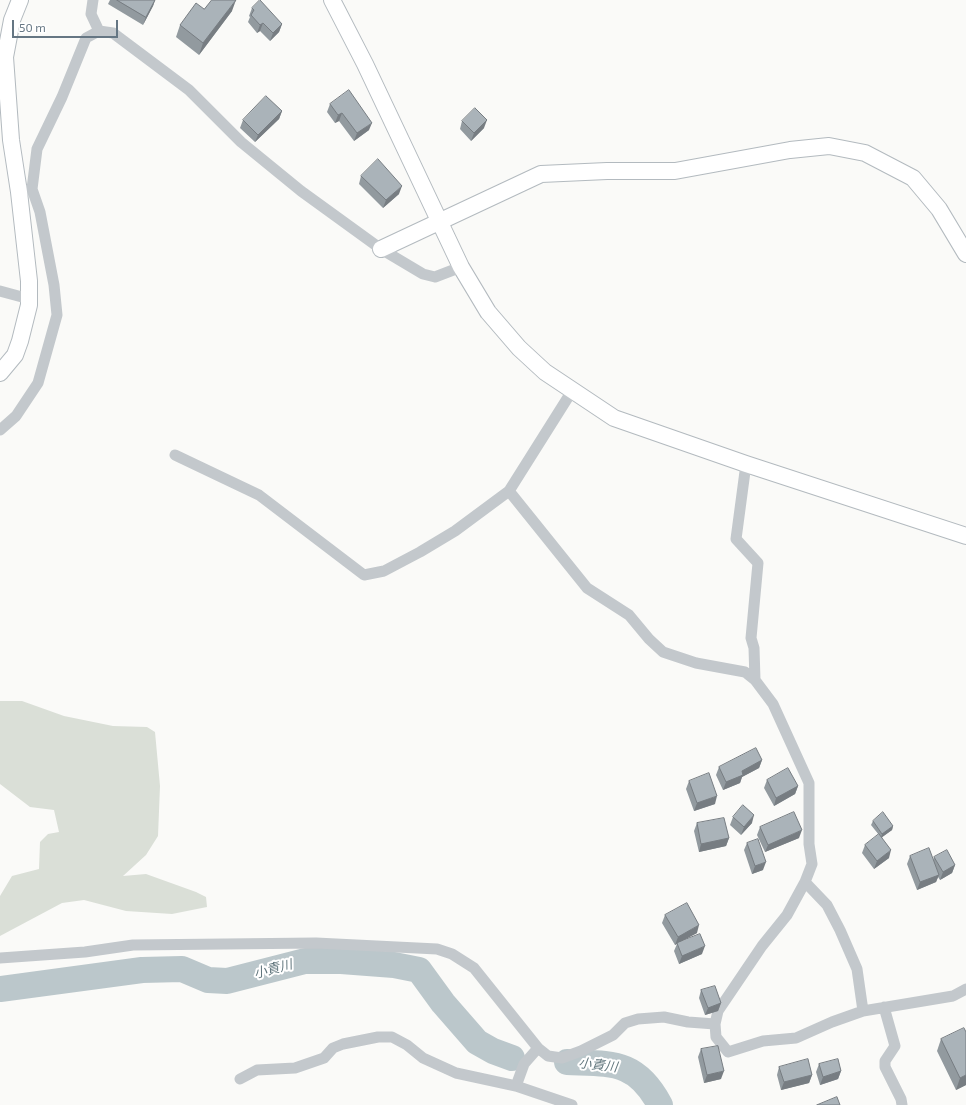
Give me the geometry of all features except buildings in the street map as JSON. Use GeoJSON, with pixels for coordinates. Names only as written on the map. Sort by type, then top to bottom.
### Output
{"type":"FeatureCollection","features":[{"type":"Feature","properties":{"kind":"street"},"geometry":{"type":"LineString","coordinates":[[0,373],[15,355],[29,305],[26,190],[11,140],[5,57],[12,20],[20,0]]}},
{"type":"Feature","properties":{"kind":"street"},"geometry":{"type":"LineString","coordinates":[[93,0],[91,14],[99,31]]}},
{"type":"Feature","properties":{"kind":"street"},"geometry":{"type":"LineString","coordinates":[[332,0],[365,64],[461,267],[488,312],[519,348],[545,372],[614,418],[746,464],[966,536]]}},
{"type":"Feature","properties":{"kind":"street"},"geometry":{"type":"LineString","coordinates":[[0,430],[16,416],[38,383],[57,315],[54,285],[40,212],[26,190],[37,149],[62,97],[86,38],[99,31],[113,33],[189,90],[241,142],[301,191],[381,248],[423,274],[435,277],[461,267]]}},
{"type":"Feature","properties":{"kind":"street"},"geometry":{"type":"LineString","coordinates":[[381,248],[541,174],[607,171],[676,171],[790,150],[829,146],[865,153],[913,178],[939,209],[966,254]]}},
{"type":"Feature","properties":{"kind":"street"},"geometry":{"type":"LineString","coordinates":[[0,291],[22,297],[28,295]]}},
{"type":"Feature","properties":{"kind":"street"},"geometry":{"type":"LineString","coordinates":[[175,455],[259,495],[364,575],[384,571],[420,552],[455,531],[509,491],[572,391]]}},
{"type":"Feature","properties":{"kind":"street"},"geometry":{"type":"LineString","coordinates":[[746,464],[736,539],[758,563],[751,638],[754,648],[755,680]]}},
{"type":"Feature","properties":{"kind":"street"},"geometry":{"type":"LineString","coordinates":[[509,491],[587,588],[629,615],[649,639],[663,652],[696,663],[745,672],[755,680],[773,704],[809,783],[809,844],[812,864],[805,882],[787,915],[762,946],[718,1011],[715,1024],[716,1037],[728,1052],[763,1041],[796,1038],[832,1022],[863,1011],[953,996],[966,990]]}},
{"type":"Feature","properties":{"kind":"street"},"geometry":{"type":"LineString","coordinates":[[805,882],[827,905],[840,930],[857,969],[863,1011]]}},
{"type":"Feature","properties":{"kind":"street"},"geometry":{"type":"LineString","coordinates":[[0,958],[85,952],[132,945],[316,943],[437,949],[452,954],[474,968],[538,1048],[548,1056],[562,1058],[581,1051],[613,1035],[625,1023],[638,1019],[664,1017],[688,1022],[715,1024]]}},
{"type":"Feature","properties":{"kind":"street"},"geometry":{"type":"LineString","coordinates":[[884,1007],[895,1046],[885,1061],[885,1067],[901,1099],[902,1105]]}},
{"type":"Feature","properties":{"kind":"street"},"geometry":{"type":"LineString","coordinates":[[240,1079],[257,1070],[295,1068],[317,1061],[324,1058],[333,1048],[343,1044],[378,1037],[392,1037],[407,1045],[423,1058],[456,1073],[516,1086],[572,1105]]}},
{"type":"Feature","properties":{"kind":"street"},"geometry":{"type":"LineString","coordinates":[[516,1086],[524,1064],[538,1048]]}},
{"type":"Feature","properties":{"kind":"shaded area"},"geometry":{"type":"Polygon","coordinates":[[[0,701],[22,701],[64,716],[113,726],[147,727],[155,732],[160,786],[158,836],[146,855],[123,876],[146,874],[196,892],[206,897],[207,907],[172,914],[126,911],[84,900],[62,903],[0,936],[0,896],[12,876],[39,869],[40,842],[48,834],[59,832],[54,810],[30,807],[0,784],[0,701]]]}},
{"type":"Feature","properties":{"kind":"waterway","name":"小責川"},"geometry":{"type":"LineString","coordinates":[[0,989],[142,970],[182,969],[208,980],[227,981],[305,961],[341,961],[394,965],[419,970],[443,1003],[477,1042],[493,1051],[512,1058]]}},
{"type":"Feature","properties":{"kind":"waterway","name":"小責川"},"geometry":{"type":"LineString","coordinates":[[567,1062],[597,1063],[621,1067],[632,1072],[651,1090],[660,1105]]}}]}
